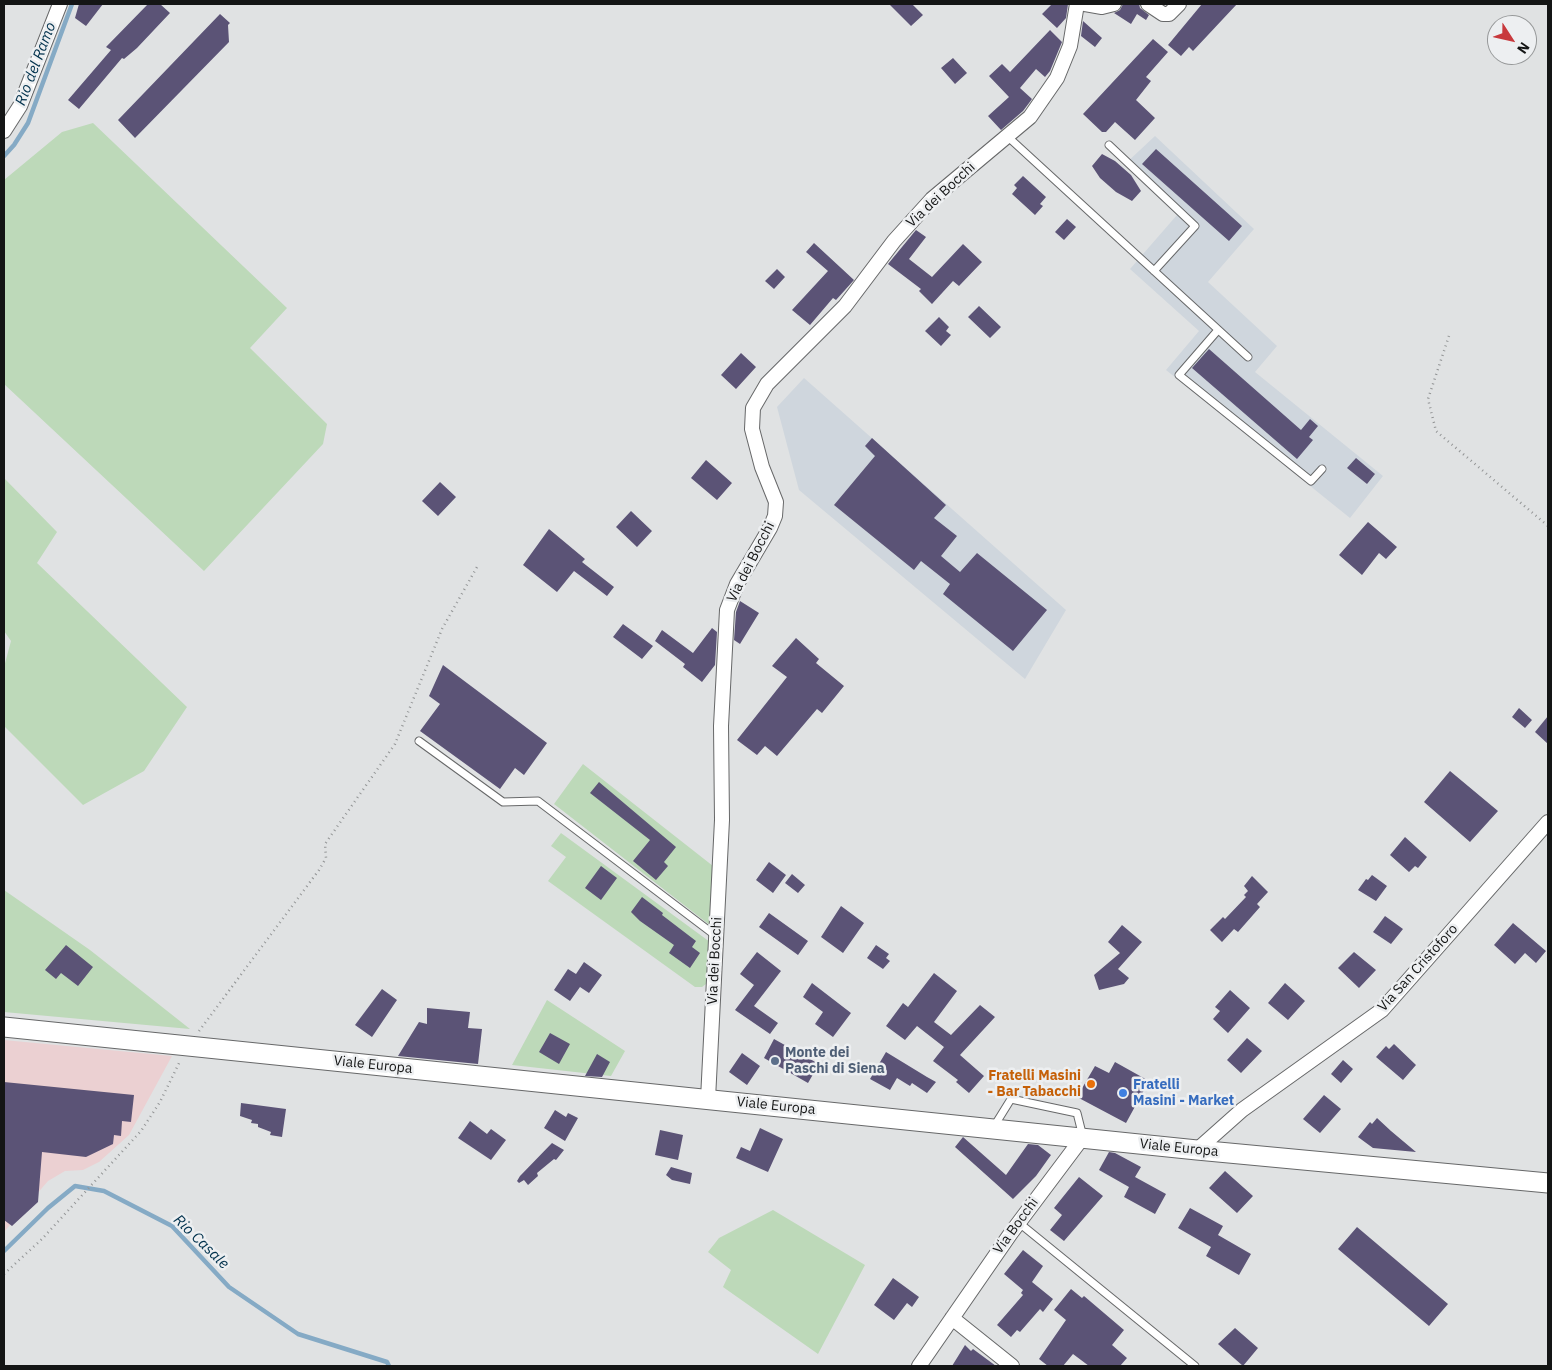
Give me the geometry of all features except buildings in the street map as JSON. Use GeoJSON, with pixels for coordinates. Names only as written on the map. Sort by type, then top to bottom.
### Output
{"type":"FeatureCollection","features":[{"type":"Feature","properties":{"kind":"main road","name":"Viale Europa"},"geometry":{"type":"LineString","coordinates":[[4,1027],[187,1047],[708,1098],[1197,1150],[1548,1183]]}},
{"type":"Feature","properties":{"kind":"street"},"geometry":{"type":"LineString","coordinates":[[4,131],[20,106],[60,4]]}},
{"type":"Feature","properties":{"kind":"street","name":"Via dei Bocchi"},"geometry":{"type":"LineString","coordinates":[[708,1098],[722,820],[721,726],[727,610],[737,584],[770,528],[775,516],[776,502],[762,467],[752,430],[753,408],[767,384],[845,306],[894,240],[932,199],[1030,117],[1057,78],[1070,46],[1077,4]]}},
{"type":"Feature","properties":{"kind":"street"},"geometry":{"type":"LineString","coordinates":[[1085,4],[1102,7],[1114,4]]}},
{"type":"Feature","properties":{"kind":"street"},"geometry":{"type":"LineString","coordinates":[[1148,4],[1163,14],[1168,14],[1179,4]]}},
{"type":"Feature","properties":{"kind":"street","name":"Via San Cristoforo"},"geometry":{"type":"LineString","coordinates":[[1197,1150],[1242,1110],[1382,1010],[1548,822]]}},
{"type":"Feature","properties":{"kind":"street","name":"Via Bocchi"},"geometry":{"type":"LineString","coordinates":[[919,1366],[1018,1222],[1083,1137]]}},
{"type":"Feature","properties":{"kind":"street"},"geometry":{"type":"LineString","coordinates":[[952,1318],[1012,1366]]}},
{"type":"Feature","properties":{"kind":"lane"},"geometry":{"type":"LineString","coordinates":[[1007,136],[1248,357]]}},
{"type":"Feature","properties":{"kind":"lane"},"geometry":{"type":"LineString","coordinates":[[1108,145],[1195,226],[1154,271]]}},
{"type":"Feature","properties":{"kind":"lane"},"geometry":{"type":"LineString","coordinates":[[1218,330],[1179,375],[1311,481],[1322,469]]}},
{"type":"Feature","properties":{"kind":"lane"},"geometry":{"type":"LineString","coordinates":[[419,741],[503,802],[538,801],[716,936]]}},
{"type":"Feature","properties":{"kind":"lane"},"geometry":{"type":"LineString","coordinates":[[993,1128],[1011,1099],[1078,1112],[1083,1137]]}},
{"type":"Feature","properties":{"kind":"lane"},"geometry":{"type":"LineString","coordinates":[[1018,1222],[1195,1366]]}},
{"type":"Feature","properties":{"kind":"path"},"geometry":{"type":"LineString","coordinates":[[1449,336],[1428,400],[1436,431],[1548,526]]}},
{"type":"Feature","properties":{"kind":"path"},"geometry":{"type":"LineString","coordinates":[[4,1274],[42,1238],[141,1131],[160,1102],[187,1047],[319,870],[326,858],[325,844],[395,744],[442,629],[477,567]]}},
{"type":"Feature","properties":{"kind":"shaded area"},"geometry":{"type":"Polygon","coordinates":[[[1155,136],[1254,229],[1208,282],[1277,346],[1255,372],[1383,476],[1350,518],[1166,370],[1199,331],[1130,269],[1177,215],[1124,165],[1155,136]]]}},
{"type":"Feature","properties":{"kind":"shaded area"},"geometry":{"type":"Polygon","coordinates":[[[804,378],[1066,610],[1025,679],[799,490],[777,407],[804,378]]]}},
{"type":"Feature","properties":{"kind":"shaded area"},"geometry":{"type":"Polygon","coordinates":[[[4,1040],[172,1056],[129,1135],[99,1162],[83,1170],[65,1171],[48,1181],[4,1232],[4,1040]]]}},
{"type":"Feature","properties":{"kind":"green space"},"geometry":{"type":"Polygon","coordinates":[[[93,123],[287,308],[250,348],[327,424],[323,444],[204,571],[4,384],[4,180],[62,132],[93,123]]]}},
{"type":"Feature","properties":{"kind":"green space"},"geometry":{"type":"Polygon","coordinates":[[[4,478],[57,532],[37,563],[187,707],[144,771],[83,805],[4,726],[4,667],[11,641],[4,631],[4,478]]]}},
{"type":"Feature","properties":{"kind":"green space"},"geometry":{"type":"Polygon","coordinates":[[[583,764],[713,866],[711,926],[554,804],[583,764]]]}},
{"type":"Feature","properties":{"kind":"green space"},"geometry":{"type":"Polygon","coordinates":[[[561,833],[710,942],[709,978],[706,984],[702,987],[695,987],[548,881],[566,857],[551,846],[561,833]]]}},
{"type":"Feature","properties":{"kind":"green space"},"geometry":{"type":"Polygon","coordinates":[[[4,890],[90,950],[190,1029],[4,1012],[4,890]]]}},
{"type":"Feature","properties":{"kind":"green space"},"geometry":{"type":"Polygon","coordinates":[[[547,1000],[625,1051],[611,1076],[512,1065],[547,1000]]]}},
{"type":"Feature","properties":{"kind":"green space"},"geometry":{"type":"Polygon","coordinates":[[[773,1210],[865,1265],[818,1354],[723,1287],[731,1270],[708,1252],[719,1238],[773,1210]]]}},
{"type":"Feature","properties":{"kind":"waterway","name":"Rio del Ramo"},"geometry":{"type":"LineString","coordinates":[[4,156],[14,145],[28,123],[72,4]]}},
{"type":"Feature","properties":{"kind":"waterway","name":"Rio Casale"},"geometry":{"type":"LineString","coordinates":[[4,1251],[48,1208],[75,1186],[104,1191],[172,1226],[229,1287],[298,1334],[387,1362],[389,1366]]}},
{"type":"Feature","properties":{"kind":"place","name":"Monte dei Paschi di Siena"},"geometry":{"type":"Point","coordinates":[775,1061]}},
{"type":"Feature","properties":{"kind":"place","name":"Fratelli Masini - Bar Tabacchi"},"geometry":{"type":"Point","coordinates":[1091,1084]}},
{"type":"Feature","properties":{"kind":"place","name":"Fratelli Masini - Market"},"geometry":{"type":"Point","coordinates":[1123,1093]}}]}
